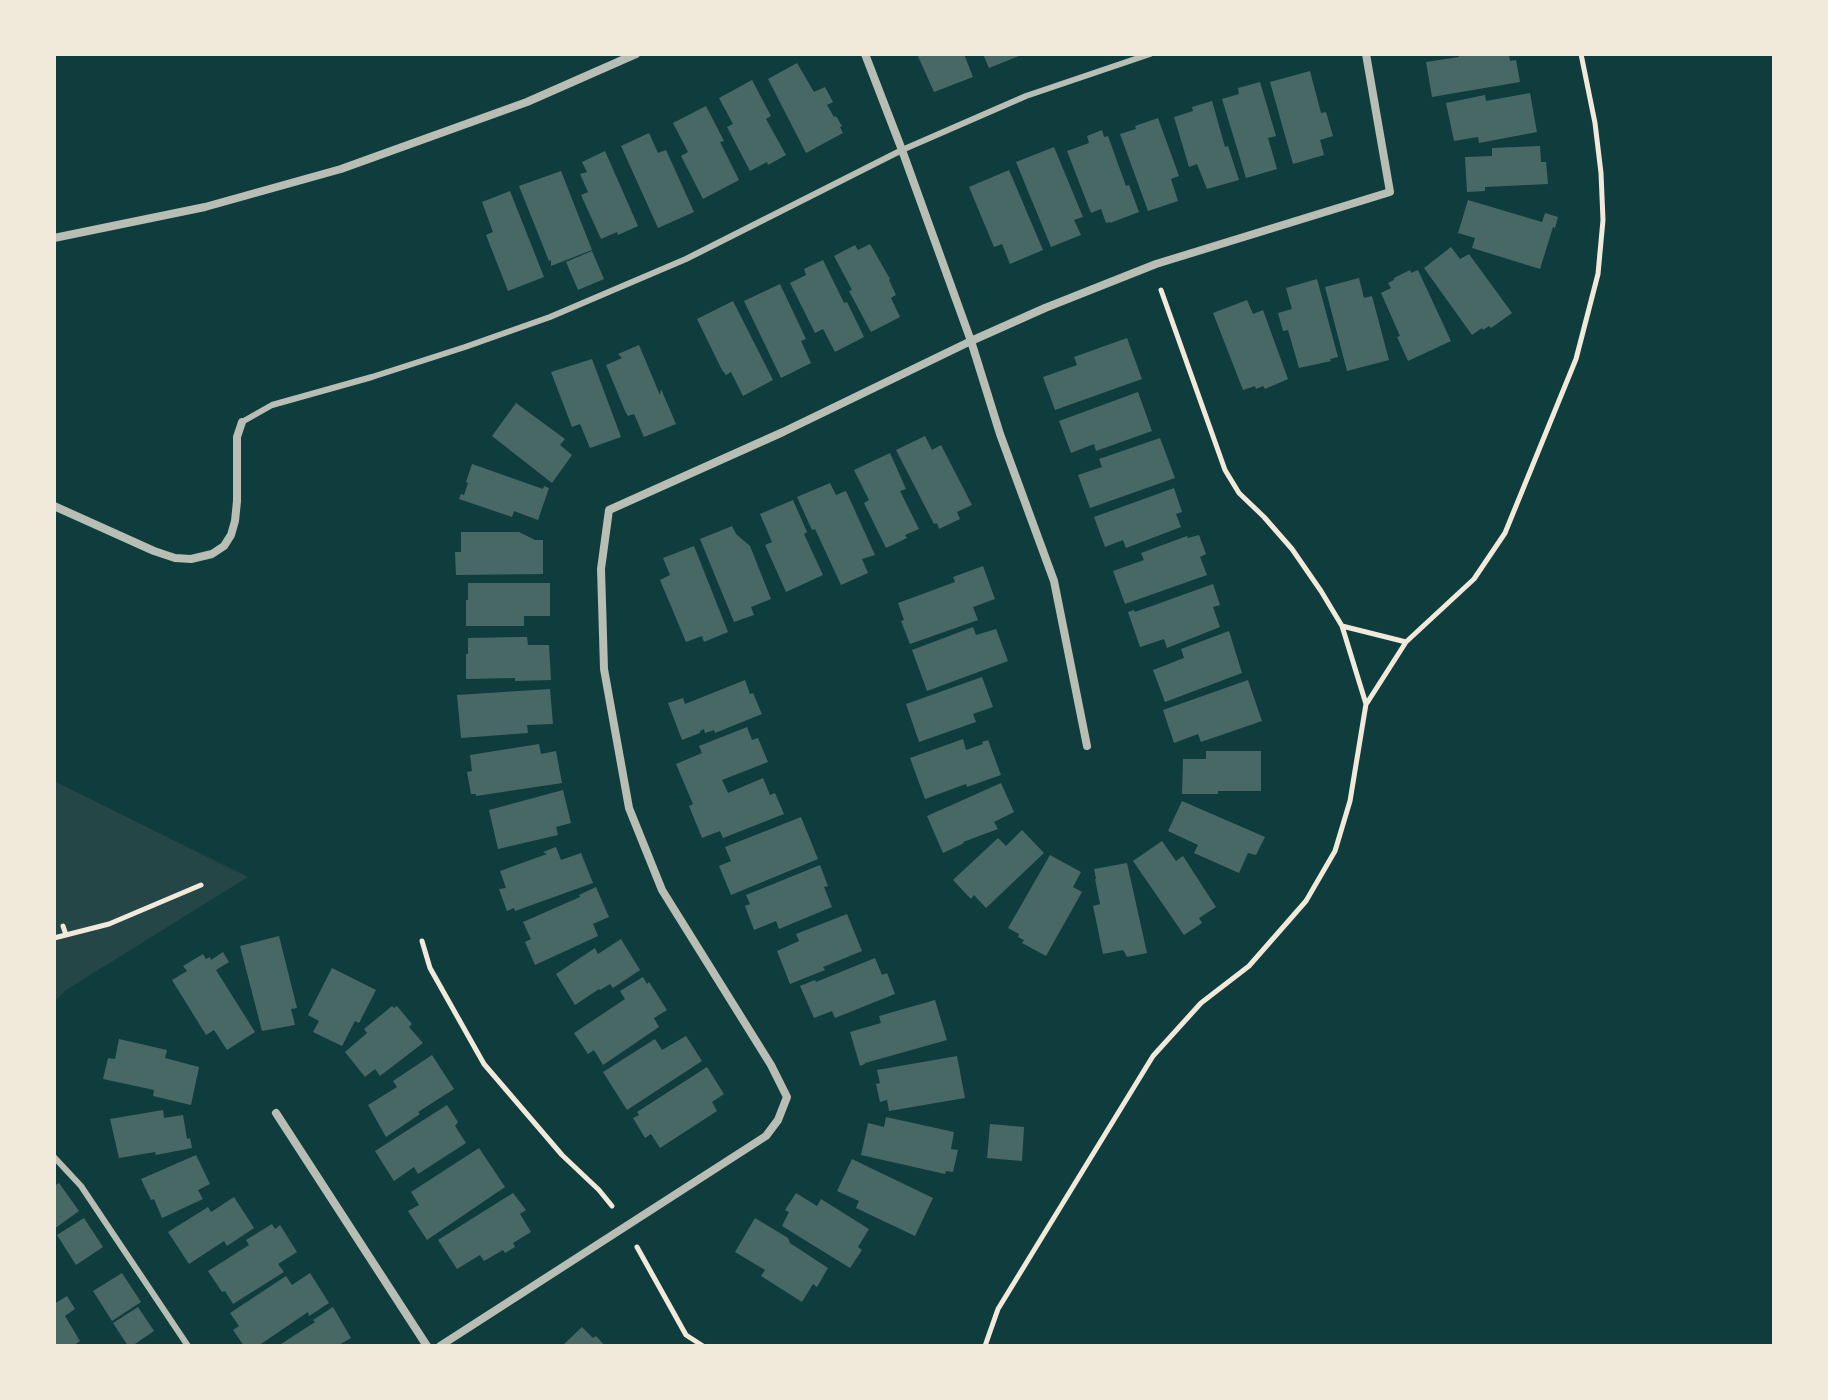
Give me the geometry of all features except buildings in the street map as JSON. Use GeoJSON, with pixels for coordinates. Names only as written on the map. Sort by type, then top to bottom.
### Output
{"type":"FeatureCollection","features":[{"type":"Feature","properties":{"kind":"street"},"geometry":{"type":"LineString","coordinates":[[54,238],[205,207],[341,169],[527,102],[636,54]]}},
{"type":"Feature","properties":{"kind":"street"},"geometry":{"type":"LineString","coordinates":[[865,54],[971,341],[1000,434],[1054,581],[1087,746]]}},
{"type":"Feature","properties":{"kind":"street"},"geometry":{"type":"LineString","coordinates":[[440,1346],[766,1136],[778,1120],[787,1097],[771,1065],[662,890],[629,808],[604,669],[601,569],[609,510],[1045,308],[1156,264],[1390,192],[1366,54]]}},
{"type":"Feature","properties":{"kind":"street"},"geometry":{"type":"LineString","coordinates":[[54,506],[175,558],[191,559],[212,554],[224,546],[235,521],[237,437],[242,422]]}},
{"type":"Feature","properties":{"kind":"street"},"geometry":{"type":"LineString","coordinates":[[276,1113],[427,1346]]}},
{"type":"Feature","properties":{"kind":"lane"},"geometry":{"type":"LineString","coordinates":[[242,422],[272,405],[399,369],[550,317],[686,259],[902,150],[1026,96],[1150,54]]}},
{"type":"Feature","properties":{"kind":"lane"},"geometry":{"type":"LineString","coordinates":[[54,1157],[81,1186],[188,1346]]}},
{"type":"Feature","properties":{"kind":"path"},"geometry":{"type":"LineString","coordinates":[[985,1346],[998,1309],[1153,1056],[1201,1003],[1249,966],[1306,901],[1335,851],[1350,801],[1366,704],[1406,642],[1474,579],[1505,533],[1576,359],[1598,274],[1603,220],[1601,173],[1581,54]]}},
{"type":"Feature","properties":{"kind":"path"},"geometry":{"type":"LineString","coordinates":[[1161,290],[1225,470],[1239,493],[1292,549],[1321,591],[1342,626],[1366,704]]}},
{"type":"Feature","properties":{"kind":"path"},"geometry":{"type":"LineString","coordinates":[[1342,626],[1406,642]]}},
{"type":"Feature","properties":{"kind":"path"},"geometry":{"type":"LineString","coordinates":[[54,938],[109,924],[201,885]]}},
{"type":"Feature","properties":{"kind":"path"},"geometry":{"type":"LineString","coordinates":[[63,926],[66,935]]}},
{"type":"Feature","properties":{"kind":"path"},"geometry":{"type":"LineString","coordinates":[[422,941],[430,968],[484,1064],[562,1155],[612,1206]]}},
{"type":"Feature","properties":{"kind":"path"},"geometry":{"type":"LineString","coordinates":[[637,1247],[686,1335],[703,1346]]}},
{"type":"Feature","properties":{"kind":"shaded area"},"geometry":{"type":"Polygon","coordinates":[[[54,781],[248,877],[66,990],[54,1002],[54,781]]]}}]}
